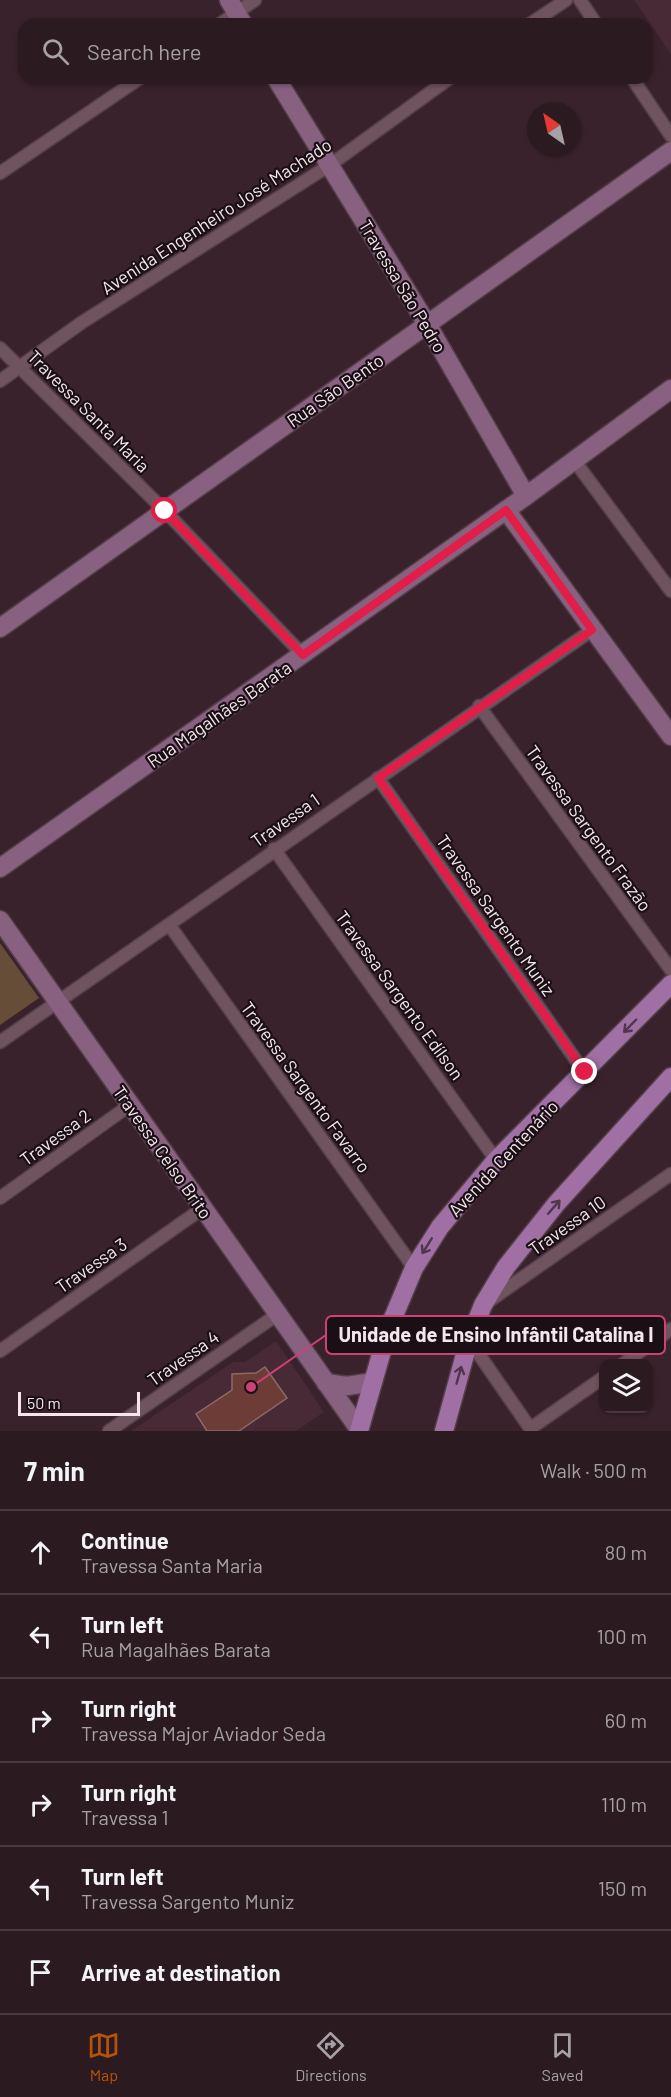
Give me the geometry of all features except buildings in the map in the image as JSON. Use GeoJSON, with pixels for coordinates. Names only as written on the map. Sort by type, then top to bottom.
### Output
{"type":"FeatureCollection","features":[{"type":"Feature","properties":{"kind":"main road","name":"Avenida Centenário"},"geometry":{"type":"LineString","coordinates":[[360,1430],[388,1330],[414,1268],[440,1227],[496,1160],[671,984]]}},
{"type":"Feature","properties":{"kind":"main road"},"geometry":{"type":"LineString","coordinates":[[444,1431],[469,1340],[483,1305],[525,1240],[671,1077]]}},
{"type":"Feature","properties":{"kind":"street"},"geometry":{"type":"LineString","coordinates":[[236,12],[255,0]]}},
{"type":"Feature","properties":{"kind":"street"},"geometry":{"type":"LineString","coordinates":[[539,18],[566,0]]}},
{"type":"Feature","properties":{"kind":"street"},"geometry":{"type":"LineString","coordinates":[[580,0],[592,18]]}},
{"type":"Feature","properties":{"kind":"street"},"geometry":{"type":"LineString","coordinates":[[0,173],[131,84]]}},
{"type":"Feature","properties":{"kind":"street","name":"Travessa São Pedro"},"geometry":{"type":"LineString","coordinates":[[280,84],[427,324],[526,496]]}},
{"type":"Feature","properties":{"kind":"street","name":"Avenida Engenheiro José Machado"},"geometry":{"type":"LineString","coordinates":[[0,381],[81,323],[330,165],[442,84]]}},
{"type":"Feature","properties":{"kind":"street"},"geometry":{"type":"LineString","coordinates":[[636,84],[671,136]]}},
{"type":"Feature","properties":{"kind":"street","name":"Rua São Bento"},"geometry":{"type":"LineString","coordinates":[[0,628],[671,151]]}},
{"type":"Feature","properties":{"kind":"street","name":"Travessa Santa Maria"},"geometry":{"type":"LineString","coordinates":[[0,348],[165,511],[303,655]]}},
{"type":"Feature","properties":{"kind":"street","name":"Rua Magalhães Barata"},"geometry":{"type":"LineString","coordinates":[[0,868],[526,496],[671,389]]}},
{"type":"Feature","properties":{"kind":"street"},"geometry":{"type":"LineString","coordinates":[[574,460],[671,591]]}},
{"type":"Feature","properties":{"kind":"street"},"geometry":{"type":"LineString","coordinates":[[506,510],[671,736]]}},
{"type":"Feature","properties":{"kind":"street","name":"Travessa 1"},"geometry":{"type":"LineString","coordinates":[[0,1042],[170,926],[274,849],[479,706],[592,630]]}},
{"type":"Feature","properties":{"kind":"street","name":"Travessa Sargento Frazão"},"geometry":{"type":"LineString","coordinates":[[479,706],[671,970]]}},
{"type":"Feature","properties":{"kind":"street","name":"Travessa Sargento Muniz"},"geometry":{"type":"LineString","coordinates":[[378,778],[585,1072]]}},
{"type":"Feature","properties":{"kind":"street","name":"Travessa Sargento Edílson"},"geometry":{"type":"LineString","coordinates":[[274,849],[496,1160]]}},
{"type":"Feature","properties":{"kind":"street","name":"Travessa Celso Brito"},"geometry":{"type":"LineString","coordinates":[[0,920],[360,1430]]}},
{"type":"Feature","properties":{"kind":"street","name":"Travessa Sargento Favarro"},"geometry":{"type":"LineString","coordinates":[[170,926],[414,1268]]}},
{"type":"Feature","properties":{"kind":"street","name":"Travessa 2"},"geometry":{"type":"LineString","coordinates":[[0,1198],[130,1105]]}},
{"type":"Feature","properties":{"kind":"street","name":"Travessa 10"},"geometry":{"type":"LineString","coordinates":[[483,1305],[671,1174]]}},
{"type":"Feature","properties":{"kind":"street","name":"Travessa 3"},"geometry":{"type":"LineString","coordinates":[[0,1351],[202,1208]]}},
{"type":"Feature","properties":{"kind":"street","name":"Travessa 4"},"geometry":{"type":"LineString","coordinates":[[110,1431],[278,1314]]}},
{"type":"Feature","properties":{"kind":"street"},"geometry":{"type":"LineString","coordinates":[[630,1359],[671,1329]]}},
{"type":"Feature","properties":{"kind":"street"},"geometry":{"type":"LineString","coordinates":[[469,1340],[532,1430],[599,1380]]}},
{"type":"Feature","properties":{"kind":"street"},"geometry":{"type":"LineString","coordinates":[[326,1383],[347,1386],[373,1382]]}},
{"type":"Feature","properties":{"kind":"shaded area"},"geometry":{"type":"Polygon","coordinates":[[[634,0],[671,0],[671,54],[653,28],[653,18],[646,18],[634,0]]]}},
{"type":"Feature","properties":{"kind":"shaded area"},"geometry":{"type":"Polygon","coordinates":[[[0,943],[39,998],[0,1025],[0,943]]]}},
{"type":"Feature","properties":{"kind":"shaded area"},"geometry":{"type":"Polygon","coordinates":[[[276,1341],[324,1412],[296,1431],[131,1431],[233,1362],[245,1362],[276,1341]]]}},
{"type":"Feature","properties":{"kind":"place","name":"Unidade de Ensino Infântil Catalina I"},"geometry":{"type":"Point","coordinates":[251,1387]}},
{"type":"Feature","properties":{"kind":"route"},"geometry":{"type":"LineString","coordinates":[[165,511],[303,655],[506,510],[592,630],[378,778],[585,1072]]}}]}
